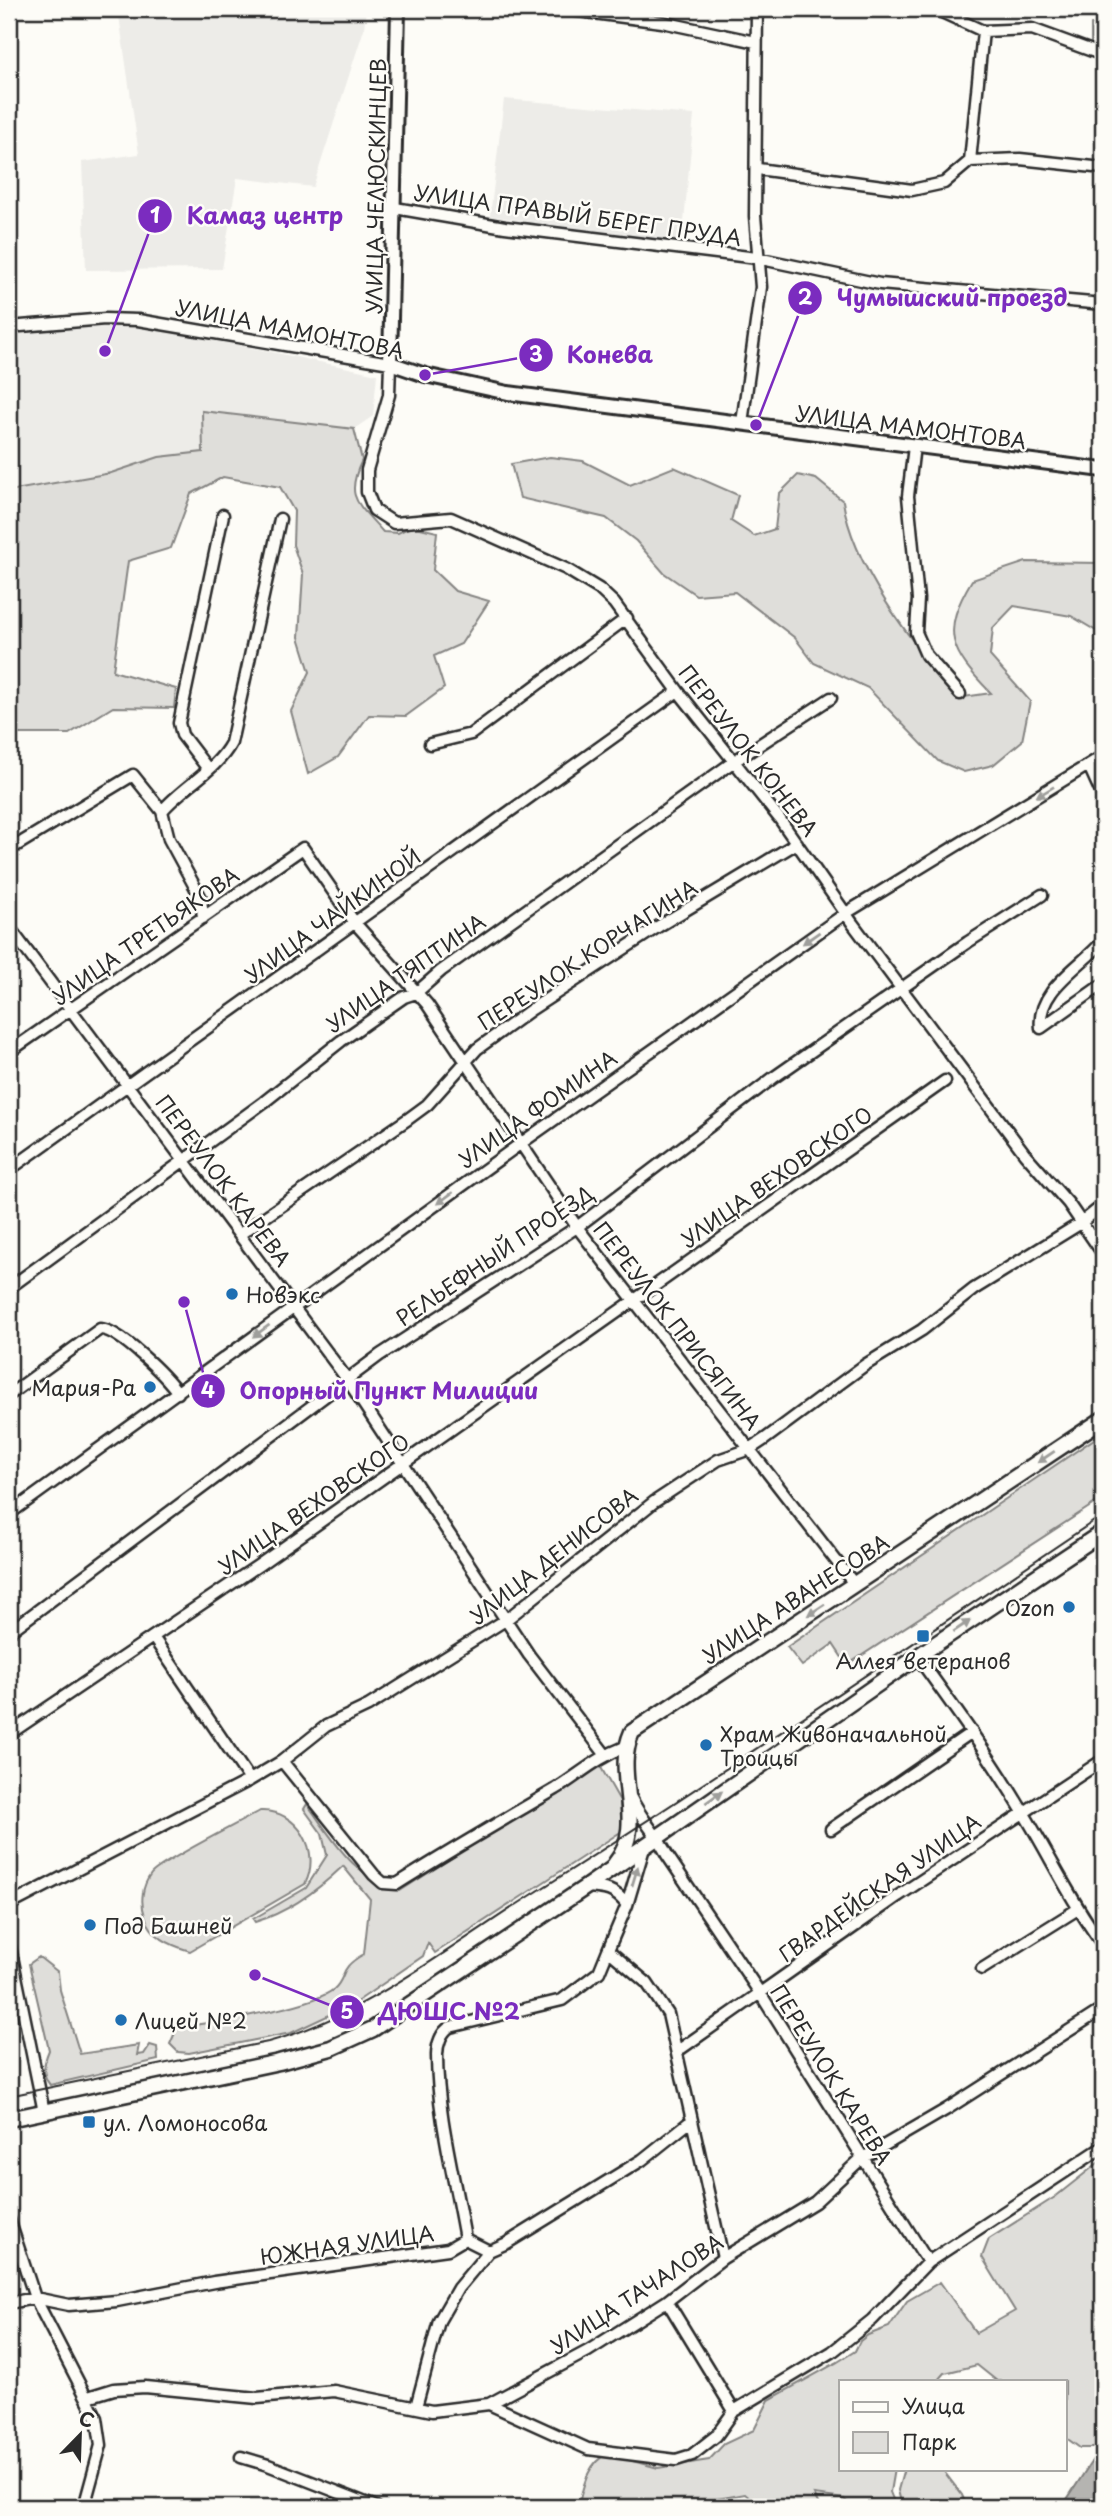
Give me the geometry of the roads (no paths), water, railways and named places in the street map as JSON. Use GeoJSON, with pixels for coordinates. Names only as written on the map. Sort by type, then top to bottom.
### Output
{"type":"FeatureCollection","features":[{"type":"Feature","properties":{"kind":"highway","name":"УЛИЦА АВАНЕСОВА"},"geometry":{"type":"LineString","coordinates":[[625,1747],[632,1732],[649,1719],[1103,1419]]}},
{"type":"Feature","properties":{"kind":"highway"},"geometry":{"type":"LineString","coordinates":[[9,2119],[279,2062],[348,2041],[401,2012],[610,1871],[917,1656],[1103,1532]]}},
{"type":"Feature","properties":{"kind":"highway"},"geometry":{"type":"LineString","coordinates":[[610,1871],[621,1857],[631,1831],[632,1814],[626,1788],[625,1747]]}},
{"type":"Feature","properties":{"kind":"main road","name":"УЛИЦА ЧЕЛЮСКИНЦЕВ"},"geometry":{"type":"LineString","coordinates":[[390,363],[398,9]]}},
{"type":"Feature","properties":{"kind":"main road","name":"УЛИЦА МАМОНТОВА"},"geometry":{"type":"LineString","coordinates":[[390,363],[425,375],[508,393],[1103,470]]}},
{"type":"Feature","properties":{"kind":"street"},"geometry":{"type":"LineString","coordinates":[[563,9],[662,22],[755,42]]}},
{"type":"Feature","properties":{"kind":"street","name":"УЛИЦА ПРАВЫЙ БЕРЕГ ПРУДА"},"geometry":{"type":"LineString","coordinates":[[742,423],[761,287],[757,258],[757,9]]}},
{"type":"Feature","properties":{"kind":"street"},"geometry":{"type":"LineString","coordinates":[[935,9],[983,30],[1032,29],[1103,55]]}},
{"type":"Feature","properties":{"kind":"street"},"geometry":{"type":"LineString","coordinates":[[971,162],[983,30]]}},
{"type":"Feature","properties":{"kind":"street"},"geometry":{"type":"LineString","coordinates":[[758,169],[912,190],[944,183],[971,162],[1020,159],[1103,168]]}},
{"type":"Feature","properties":{"kind":"street","name":"УЛИЦА ПРАВЫЙ БЕРЕГ ПРУДА"},"geometry":{"type":"LineString","coordinates":[[395,208],[505,227],[757,258],[880,284],[1103,304]]}},
{"type":"Feature","properties":{"kind":"street","name":"УЛИЦА МАМОНТОВА"},"geometry":{"type":"LineString","coordinates":[[9,327],[105,319],[138,320],[390,363]]}},
{"type":"Feature","properties":{"kind":"street","name":"ПЕРЕУЛОК КОНЕВА"},"geometry":{"type":"LineString","coordinates":[[390,363],[389,395],[367,470],[367,492],[374,510],[394,523],[451,518],[497,537],[599,589],[627,618],[678,691],[797,843],[901,987],[1103,1254]]}},
{"type":"Feature","properties":{"kind":"street"},"geometry":{"type":"LineString","coordinates":[[914,446],[908,496],[918,599],[916,632],[926,655],[960,694]]}},
{"type":"Feature","properties":{"kind":"street"},"geometry":{"type":"LineString","coordinates":[[208,769],[183,735],[179,723],[223,515]]}},
{"type":"Feature","properties":{"kind":"street"},"geometry":{"type":"LineString","coordinates":[[162,811],[178,793],[208,769],[231,743],[280,519]]}},
{"type":"Feature","properties":{"kind":"street"},"geometry":{"type":"LineString","coordinates":[[430,744],[471,734],[627,618]]}},
{"type":"Feature","properties":{"kind":"street","name":"УЛИЦА ЧАЙКИНОЙ"},"geometry":{"type":"LineString","coordinates":[[9,1170],[678,691]]}},
{"type":"Feature","properties":{"kind":"street","name":"УЛИЦА ТЯПТИНА"},"geometry":{"type":"LineString","coordinates":[[9,1288],[185,1161],[341,1041],[404,997],[416,993],[440,971],[733,762],[831,698]]}},
{"type":"Feature","properties":{"kind":"street","name":"УЛИЦА ФОМИНА"},"geometry":{"type":"LineString","coordinates":[[9,1514],[520,1144],[846,913],[1103,756]]}},
{"type":"Feature","properties":{"kind":"street"},"geometry":{"type":"LineString","coordinates":[[1089,766],[1103,797]]}},
{"type":"Feature","properties":{"kind":"street"},"geometry":{"type":"LineString","coordinates":[[9,850],[133,775],[162,811],[169,839],[201,898],[203,918]]}},
{"type":"Feature","properties":{"kind":"street","name":"ПЕРЕУЛОК КОРЧАГИНА"},"geometry":{"type":"LineString","coordinates":[[240,1234],[427,1105],[477,1049],[532,1009],[659,926],[797,843]]}},
{"type":"Feature","properties":{"kind":"street","name":"ПЕРЕУЛОК ПРИСЯГИНА"},"geometry":{"type":"LineString","coordinates":[[303,848],[355,923],[416,993],[577,1227],[855,1585]]}},
{"type":"Feature","properties":{"kind":"street","name":"УЛИЦА ТРЕТЬЯКОВА"},"geometry":{"type":"LineString","coordinates":[[9,1052],[303,848]]}},
{"type":"Feature","properties":{"kind":"street","name":"РЕЛЬЕФНЫЙ ПРОЕЗД"},"geometry":{"type":"LineString","coordinates":[[9,1632],[347,1379],[422,1326],[577,1227],[773,1078],[901,987],[1042,895]]}},
{"type":"Feature","properties":{"kind":"street","name":"ПЕРЕУЛОК КАРЕВА"},"geometry":{"type":"LineString","coordinates":[[9,927],[347,1379],[405,1463],[529,1655],[605,1754]]}},
{"type":"Feature","properties":{"kind":"street"},"geometry":{"type":"LineString","coordinates":[[1103,941],[1051,993],[1039,1014],[1041,1028],[1103,984]]}},
{"type":"Feature","properties":{"kind":"street","name":"УЛИЦА ВЕХОВСКОГО"},"geometry":{"type":"LineString","coordinates":[[9,1734],[405,1463],[945,1081]]}},
{"type":"Feature","properties":{"kind":"street","name":"УЛИЦА ДЕНИСОВА"},"geometry":{"type":"LineString","coordinates":[[9,1905],[250,1780],[282,1761],[326,1726],[368,1706],[507,1619],[654,1502],[718,1460],[750,1449],[865,1365],[922,1330],[974,1289],[1080,1223],[1103,1205]]}},
{"type":"Feature","properties":{"kind":"street"},"geometry":{"type":"LineString","coordinates":[[9,1395],[100,1329],[108,1329],[144,1357],[178,1392]]}},
{"type":"Feature","properties":{"kind":"street"},"geometry":{"type":"LineString","coordinates":[[153,1637],[250,1780]]}},
{"type":"Feature","properties":{"kind":"street"},"geometry":{"type":"LineString","coordinates":[[917,1656],[972,1731],[1023,1811],[1078,1909],[1103,1945]]}},
{"type":"Feature","properties":{"kind":"street"},"geometry":{"type":"LineString","coordinates":[[831,1829],[972,1731]]}},
{"type":"Feature","properties":{"kind":"street"},"geometry":{"type":"LineString","coordinates":[[282,1761],[373,1875],[383,1883],[397,1884],[526,1803],[557,1788],[605,1754],[625,1747]]}},
{"type":"Feature","properties":{"kind":"street","name":"ГВАРДЕЙСКАЯ УЛИЦА"},"geometry":{"type":"LineString","coordinates":[[679,2050],[1023,1811],[1101,1766]]}},
{"type":"Feature","properties":{"kind":"street","name":"ПЕРЕУЛОК КАРЕВА"},"geometry":{"type":"LineString","coordinates":[[626,1788],[644,1822],[658,1836],[667,1856],[760,1993],[861,2159],[928,2262]]}},
{"type":"Feature","properties":{"kind":"street"},"geometry":{"type":"LineString","coordinates":[[465,2239],[447,2139],[437,2053],[445,2029],[562,2000],[599,1972],[626,1905],[644,1847]]}},
{"type":"Feature","properties":{"kind":"street"},"geometry":{"type":"LineString","coordinates":[[586,1887],[608,1888],[618,1894],[626,1905]]}},
{"type":"Feature","properties":{"kind":"street"},"geometry":{"type":"LineString","coordinates":[[982,1969],[1078,1909]]}},
{"type":"Feature","properties":{"kind":"street"},"geometry":{"type":"LineString","coordinates":[[9,1942],[14,1994],[44,2112]]}},
{"type":"Feature","properties":{"kind":"street"},"geometry":{"type":"LineString","coordinates":[[608,1950],[647,1983],[668,2014],[679,2050],[691,2121],[723,2258]]}},
{"type":"Feature","properties":{"kind":"street","name":"УЛИЦА ТАЧАЛОВА"},"geometry":{"type":"LineString","coordinates":[[88,2397],[114,2389],[145,2387],[257,2398],[334,2391],[432,2411],[489,2404],[588,2351],[667,2301],[723,2258],[806,2209],[861,2159],[947,2109],[1103,2009]]}},
{"type":"Feature","properties":{"kind":"street"},"geometry":{"type":"LineString","coordinates":[[416,2407],[439,2320],[458,2288],[489,2250],[508,2243],[642,2160],[691,2121]]}},
{"type":"Feature","properties":{"kind":"street"},"geometry":{"type":"LineString","coordinates":[[489,2404],[589,2449],[676,2460],[706,2446],[734,2411],[832,2352],[872,2320],[928,2262],[1103,2147]]}},
{"type":"Feature","properties":{"kind":"street"},"geometry":{"type":"LineString","coordinates":[[9,2219],[35,2298],[97,2418],[101,2445],[85,2507]]}},
{"type":"Feature","properties":{"kind":"street","name":"ЮЖНАЯ УЛИЦА"},"geometry":{"type":"LineString","coordinates":[[9,2303],[35,2298],[69,2305],[117,2301],[214,2282],[447,2249],[465,2239],[489,2250]]}},
{"type":"Feature","properties":{"kind":"street"},"geometry":{"type":"LineString","coordinates":[[667,2301],[734,2411]]}},
{"type":"Feature","properties":{"kind":"street"},"geometry":{"type":"LineString","coordinates":[[241,2458],[376,2507]]}},
{"type":"Feature","properties":{"kind":"tram line"},"geometry":{"type":"LineString","coordinates":[[9,2096],[268,2042],[303,2031],[371,1999],[675,1803],[1103,1515]]}},
{"type":"Feature","properties":{"kind":"place","name":"Камаз центр"},"geometry":{"type":"Point","coordinates":[105,351]}},
{"type":"Feature","properties":{"kind":"place","name":"Конева"},"geometry":{"type":"Point","coordinates":[425,375]}},
{"type":"Feature","properties":{"kind":"place","name":"Чумышский проезд"},"geometry":{"type":"Point","coordinates":[756,425]}},
{"type":"Feature","properties":{"kind":"place","name":"Новэкс"},"geometry":{"type":"Point","coordinates":[232,1294]}},
{"type":"Feature","properties":{"kind":"place","name":"Опорный Пункт Милиции"},"geometry":{"type":"Point","coordinates":[184,1302]}},
{"type":"Feature","properties":{"kind":"place","name":"Мария-Ра"},"geometry":{"type":"Point","coordinates":[150,1387]}},
{"type":"Feature","properties":{"kind":"place","name":"Ozon"},"geometry":{"type":"Point","coordinates":[1069,1607]}},
{"type":"Feature","properties":{"kind":"place","name":"Аллея ветеранов"},"geometry":{"type":"Point","coordinates":[923,1636]}},
{"type":"Feature","properties":{"kind":"place","name":"Храм Живоначальной Троицы"},"geometry":{"type":"Point","coordinates":[706,1745]}},
{"type":"Feature","properties":{"kind":"place","name":"Под Башней"},"geometry":{"type":"Point","coordinates":[90,1925]}},
{"type":"Feature","properties":{"kind":"place","name":"ДЮШС №2"},"geometry":{"type":"Point","coordinates":[255,1975]}},
{"type":"Feature","properties":{"kind":"place","name":"Лицей №2"},"geometry":{"type":"Point","coordinates":[121,2020]}},
{"type":"Feature","properties":{"kind":"place","name":"ул. Ломоносова"},"geometry":{"type":"Point","coordinates":[89,2122]}}]}
